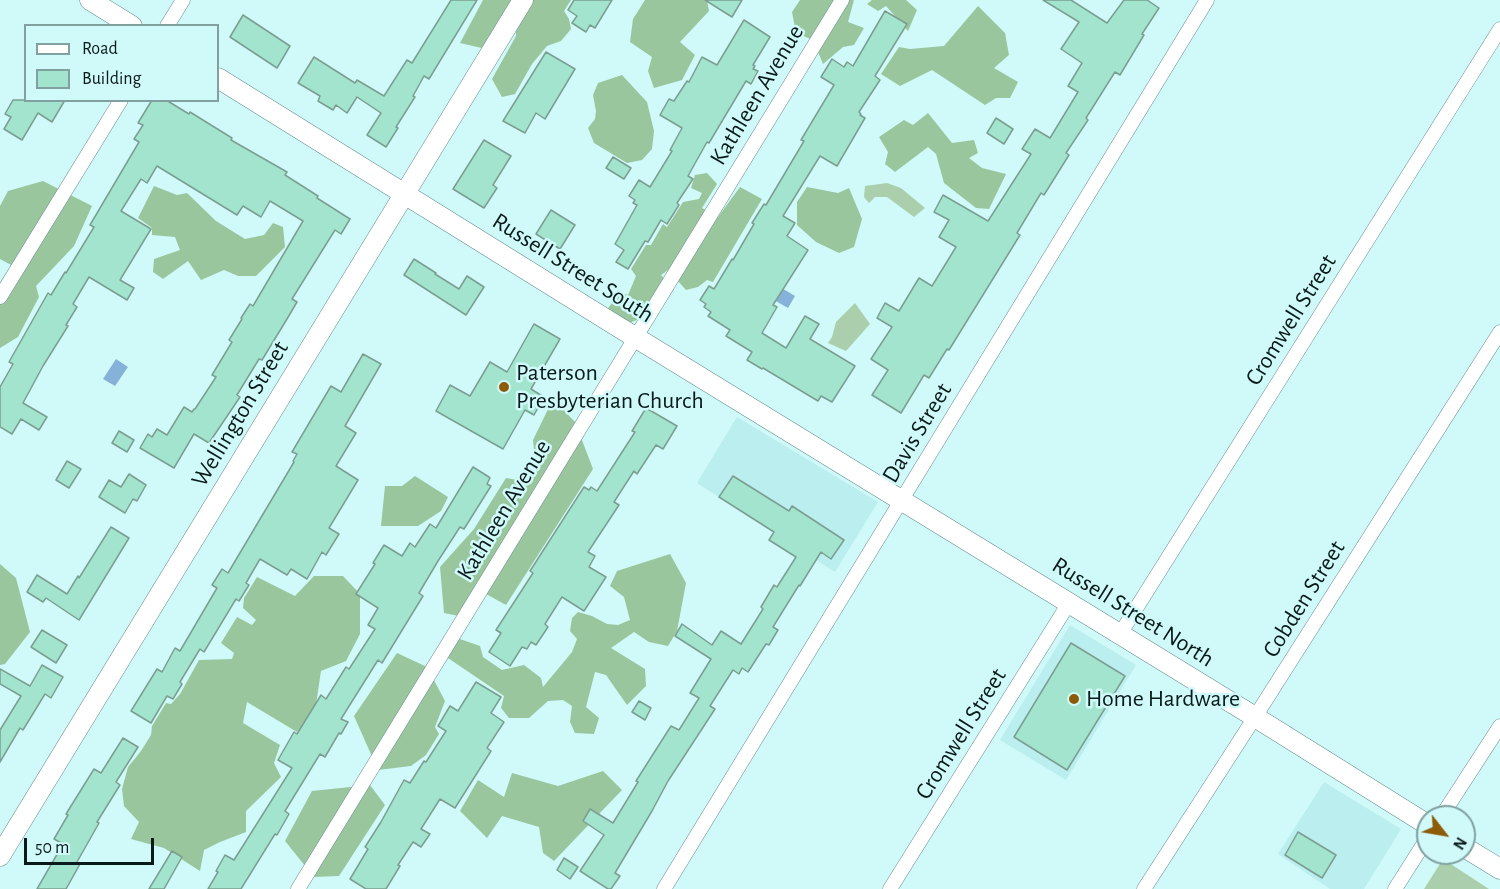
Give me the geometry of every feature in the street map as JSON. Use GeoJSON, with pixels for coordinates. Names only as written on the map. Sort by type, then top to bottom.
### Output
{"type":"FeatureCollection","features":[{"type":"Feature","properties":{"kind":"street"},"geometry":{"type":"LineString","coordinates":[[90,0],[129,24]]}},
{"type":"Feature","properties":{"kind":"street"},"geometry":{"type":"LineString","coordinates":[[168,24],[183,0]]}},
{"type":"Feature","properties":{"kind":"street","name":"Wellington Street"},"geometry":{"type":"LineString","coordinates":[[0,856],[523,0]]}},
{"type":"Feature","properties":{"kind":"street","name":"Kathleen Avenue"},"geometry":{"type":"LineString","coordinates":[[298,889],[842,0]]}},
{"type":"Feature","properties":{"kind":"street","name":"Davis Street"},"geometry":{"type":"LineString","coordinates":[[664,889],[1207,0]]}},
{"type":"Feature","properties":{"kind":"street","name":"Cromwell Street"},"geometry":{"type":"LineString","coordinates":[[1120,634],[1500,29]]}},
{"type":"Feature","properties":{"kind":"street","name":"Russell Street South"},"geometry":{"type":"LineString","coordinates":[[219,79],[902,501]]}},
{"type":"Feature","properties":{"kind":"street"},"geometry":{"type":"LineString","coordinates":[[0,297],[120,102]]}},
{"type":"Feature","properties":{"kind":"street","name":"Cobden Street"},"geometry":{"type":"LineString","coordinates":[[1144,889],[1500,332]]}},
{"type":"Feature","properties":{"kind":"street","name":"Russell Street North"},"geometry":{"type":"LineString","coordinates":[[902,501],[1416,818]]}},
{"type":"Feature","properties":{"kind":"street","name":"Cromwell Street"},"geometry":{"type":"LineString","coordinates":[[890,889],[1069,603]]}},
{"type":"Feature","properties":{"kind":"street"},"geometry":{"type":"LineString","coordinates":[[1449,805],[1500,726]]}},
{"type":"Feature","properties":{"kind":"street"},"geometry":{"type":"LineString","coordinates":[[1476,854],[1500,869]]}},
{"type":"Feature","properties":{"kind":"street"},"geometry":{"type":"LineString","coordinates":[[1395,889],[1416,856]]}},
{"type":"Feature","properties":{"kind":"shaded area"},"geometry":{"type":"Polygon","coordinates":[[[775,284],[795,296],[788,308],[767,296],[775,284]]]}},
{"type":"Feature","properties":{"kind":"shaded area"},"geometry":{"type":"Polygon","coordinates":[[[116,359],[128,367],[115,386],[103,379],[116,359]]]}},
{"type":"Feature","properties":{"kind":"shaded area"},"geometry":{"type":"Polygon","coordinates":[[[737,417],[878,502],[835,572],[697,483],[737,417]]]}},
{"type":"Feature","properties":{"kind":"shaded area","name":"Home Hardware"},"geometry":{"type":"Polygon","coordinates":[[[1070,625],[1136,665],[1066,780],[1000,740],[1070,625]]]}},
{"type":"Feature","properties":{"kind":"shaded area"},"geometry":{"type":"Polygon","coordinates":[[[1324,782],[1401,829],[1364,889],[1330,889],[1278,854],[1324,782]]]}},
{"type":"Feature","properties":{"kind":"green space"},"geometry":{"type":"Polygon","coordinates":[[[483,0],[571,0],[564,11],[571,29],[561,41],[547,46],[532,64],[515,94],[502,97],[492,79],[516,36],[516,25],[486,49],[460,43],[483,0]]]}},
{"type":"Feature","properties":{"kind":"green space"},"geometry":{"type":"Polygon","coordinates":[[[645,0],[707,0],[709,11],[680,42],[695,55],[682,80],[654,88],[648,71],[652,57],[630,42],[633,19],[645,0]]]}},
{"type":"Feature","properties":{"kind":"green space"},"geometry":{"type":"Polygon","coordinates":[[[800,0],[854,0],[848,22],[864,28],[854,45],[843,47],[823,64],[813,40],[796,33],[792,12],[800,0]]]}},
{"type":"Feature","properties":{"kind":"green space"},"geometry":{"type":"Polygon","coordinates":[[[872,0],[906,0],[917,10],[908,31],[886,6],[878,11],[867,4],[872,0]]]}},
{"type":"Feature","properties":{"kind":"green space"},"geometry":{"type":"Polygon","coordinates":[[[978,6],[1005,33],[1009,55],[994,68],[1018,82],[1010,98],[996,98],[985,105],[932,70],[900,86],[881,74],[899,47],[910,49],[944,46],[978,6]]]}},
{"type":"Feature","properties":{"kind":"green space"},"geometry":{"type":"Polygon","coordinates":[[[622,75],[647,102],[654,131],[652,149],[642,160],[627,163],[594,143],[588,128],[595,119],[593,95],[598,83],[622,75]]]}},
{"type":"Feature","properties":{"kind":"green space"},"geometry":{"type":"Polygon","coordinates":[[[928,113],[952,143],[974,140],[978,153],[969,158],[982,168],[1006,174],[989,209],[976,208],[944,183],[936,154],[928,147],[895,172],[885,164],[888,152],[879,137],[904,120],[913,125],[928,113]]]}},
{"type":"Feature","properties":{"kind":"green space"},"geometry":{"type":"Polygon","coordinates":[[[707,173],[717,184],[702,208],[718,217],[740,187],[762,199],[713,282],[707,280],[698,287],[686,290],[668,270],[661,275],[674,289],[660,310],[627,324],[606,311],[620,292],[628,295],[636,276],[631,269],[646,245],[651,245],[663,224],[667,227],[683,202],[699,199],[702,193],[691,188],[695,175],[707,173]]]}},
{"type":"Feature","properties":{"kind":"green space"},"geometry":{"type":"Polygon","coordinates":[[[43,181],[92,206],[74,246],[36,286],[39,297],[18,337],[0,348],[0,283],[11,265],[0,259],[0,206],[8,191],[43,181]]]}},
{"type":"Feature","properties":{"kind":"green space"},"geometry":{"type":"Polygon","coordinates":[[[887,183],[901,188],[925,208],[914,217],[887,197],[875,197],[869,203],[864,197],[865,186],[887,183]]]}},
{"type":"Feature","properties":{"kind":"green space"},"geometry":{"type":"Polygon","coordinates":[[[154,186],[177,195],[187,193],[216,221],[245,239],[264,235],[273,223],[283,227],[285,247],[256,276],[238,276],[224,270],[201,280],[188,261],[163,279],[153,272],[154,259],[180,250],[175,237],[152,235],[152,228],[138,218],[154,186]]]}},
{"type":"Feature","properties":{"kind":"green space"},"geometry":{"type":"Polygon","coordinates":[[[807,187],[838,193],[849,188],[862,219],[854,247],[839,253],[816,242],[797,225],[797,202],[807,187]]]}},
{"type":"Feature","properties":{"kind":"green space"},"geometry":{"type":"Polygon","coordinates":[[[855,303],[870,324],[846,351],[828,343],[836,322],[855,303]]]}},
{"type":"Feature","properties":{"kind":"green space"},"geometry":{"type":"Polygon","coordinates":[[[553,399],[575,422],[593,469],[506,605],[486,594],[459,616],[444,613],[440,567],[474,529],[506,478],[523,481],[536,471],[533,440],[553,399]]]}},
{"type":"Feature","properties":{"kind":"green space"},"geometry":{"type":"Polygon","coordinates":[[[415,476],[448,497],[441,511],[418,526],[381,526],[385,486],[402,486],[415,476]]]}},
{"type":"Feature","properties":{"kind":"green space"},"geometry":{"type":"Polygon","coordinates":[[[670,554],[686,583],[677,631],[668,646],[649,642],[634,632],[611,648],[645,669],[646,686],[627,705],[606,675],[595,672],[586,707],[599,718],[594,734],[575,733],[570,722],[572,706],[563,700],[548,701],[529,718],[509,718],[501,708],[504,696],[445,656],[457,638],[480,646],[483,657],[502,670],[524,665],[541,678],[543,687],[572,652],[577,639],[570,631],[572,618],[578,612],[607,624],[618,625],[630,620],[624,597],[610,586],[617,571],[670,554]]]}},
{"type":"Feature","properties":{"kind":"green space"},"geometry":{"type":"Polygon","coordinates":[[[0,564],[16,578],[30,632],[5,664],[0,665],[0,564]]]}},
{"type":"Feature","properties":{"kind":"green space"},"geometry":{"type":"Polygon","coordinates":[[[314,576],[343,576],[360,594],[360,634],[346,661],[321,671],[315,711],[297,732],[247,702],[243,723],[280,745],[274,763],[281,777],[246,811],[246,832],[204,850],[200,871],[164,848],[131,839],[139,822],[124,806],[122,789],[128,767],[151,735],[152,726],[166,703],[171,704],[180,694],[199,660],[232,659],[234,653],[221,643],[237,617],[252,625],[256,620],[243,608],[244,598],[257,577],[295,596],[314,576]]]}},
{"type":"Feature","properties":{"kind":"green space"},"geometry":{"type":"Polygon","coordinates":[[[397,653],[427,667],[445,701],[435,727],[439,734],[426,755],[411,766],[378,770],[354,716],[397,653]]]}},
{"type":"Feature","properties":{"kind":"green space"},"geometry":{"type":"Polygon","coordinates":[[[603,771],[622,790],[554,861],[543,853],[539,827],[502,816],[487,838],[460,811],[478,780],[504,797],[512,773],[558,786],[603,771]]]}},
{"type":"Feature","properties":{"kind":"green space"},"geometry":{"type":"Polygon","coordinates":[[[370,785],[385,805],[339,876],[314,877],[285,841],[312,791],[370,785]]]}},
{"type":"Feature","properties":{"kind":"green space"},"geometry":{"type":"Polygon","coordinates":[[[1439,865],[1452,865],[1489,889],[1424,889],[1439,865]]]}},
{"type":"Feature","properties":{"kind":"building"},"geometry":{"type":"Polygon","coordinates":[[[451,0],[477,0],[429,79],[424,76],[413,96],[415,97],[386,147],[367,135],[381,113],[357,97],[347,113],[336,105],[333,110],[318,101],[320,96],[298,83],[314,57],[355,83],[357,80],[384,96],[407,60],[412,63],[451,0]]]}},
{"type":"Feature","properties":{"kind":"building"},"geometry":{"type":"Polygon","coordinates":[[[574,0],[612,0],[595,28],[590,25],[586,32],[572,23],[577,16],[568,10],[574,0]]]}},
{"type":"Feature","properties":{"kind":"building"},"geometry":{"type":"Polygon","coordinates":[[[705,0],[742,0],[732,17],[705,0]]]}},
{"type":"Feature","properties":{"kind":"building"},"geometry":{"type":"Polygon","coordinates":[[[1043,0],[1071,0],[1107,23],[1124,0],[1147,0],[1159,8],[1120,75],[1115,72],[1086,118],[1088,120],[1066,153],[1069,155],[1044,195],[1041,193],[1017,233],[1020,235],[949,350],[947,349],[929,378],[924,375],[901,413],[872,395],[888,370],[871,359],[892,327],[877,318],[885,303],[899,311],[919,278],[932,286],[956,247],[939,237],[949,220],[934,212],[943,195],[988,221],[1031,154],[1022,149],[1035,129],[1050,138],[1078,92],[1068,86],[1082,63],[1061,49],[1079,22],[1043,0]]]}},
{"type":"Feature","properties":{"kind":"building"},"geometry":{"type":"Polygon","coordinates":[[[885,11],[907,24],[875,76],[880,80],[859,112],[865,118],[837,166],[820,156],[783,216],[795,223],[787,236],[808,250],[773,305],[777,307],[762,333],[786,348],[805,316],[819,324],[810,339],[855,366],[832,402],[821,396],[818,401],[747,360],[752,352],[726,336],[730,330],[708,316],[711,312],[700,300],[709,286],[714,289],[733,260],[754,224],[752,223],[764,204],[766,205],[804,141],[801,140],[834,85],[821,77],[832,59],[844,67],[847,62],[853,66],[885,11]]]}},
{"type":"Feature","properties":{"kind":"building"},"geometry":{"type":"Polygon","coordinates":[[[243,15],[290,46],[277,68],[230,37],[243,15]]]}},
{"type":"Feature","properties":{"kind":"building"},"geometry":{"type":"Polygon","coordinates":[[[744,20],[770,37],[753,65],[755,66],[753,69],[758,71],[751,84],[746,81],[709,143],[707,142],[688,176],[693,179],[677,203],[679,205],[667,224],[661,220],[628,269],[616,262],[624,250],[615,244],[637,205],[633,203],[635,200],[629,196],[639,180],[650,187],[672,151],[670,150],[682,128],[660,115],[669,99],[674,101],[687,81],[689,82],[702,57],[717,65],[744,20]]]}},
{"type":"Feature","properties":{"kind":"building"},"geometry":{"type":"Polygon","coordinates":[[[546,52],[575,69],[545,119],[536,113],[525,133],[503,121],[546,52]]]}},
{"type":"Feature","properties":{"kind":"building"},"geometry":{"type":"Polygon","coordinates":[[[13,100],[64,102],[52,122],[38,113],[22,140],[4,129],[11,117],[5,114],[13,100]]]}},
{"type":"Feature","properties":{"kind":"building"},"geometry":{"type":"Polygon","coordinates":[[[151,102],[169,102],[189,114],[190,112],[232,138],[231,140],[287,172],[285,175],[350,219],[341,234],[335,230],[292,299],[297,302],[287,319],[262,360],[259,359],[237,395],[240,397],[209,443],[194,434],[174,468],[140,448],[148,434],[152,437],[157,429],[167,435],[184,407],[192,412],[195,409],[216,377],[212,375],[232,342],[229,340],[241,318],[250,304],[253,306],[303,221],[270,201],[261,217],[243,206],[237,215],[157,166],[147,183],[141,179],[121,211],[151,229],[120,280],[134,288],[127,300],[89,277],[73,304],[77,307],[66,325],[68,326],[23,403],[47,417],[39,430],[21,419],[12,434],[0,427],[0,387],[13,364],[9,362],[48,293],[51,295],[94,227],[90,225],[139,142],[134,139],[143,125],[138,123],[151,102]]]}},
{"type":"Feature","properties":{"kind":"building"},"geometry":{"type":"Polygon","coordinates":[[[996,118],[1013,129],[1004,144],[987,133],[996,118]]]}},
{"type":"Feature","properties":{"kind":"building"},"geometry":{"type":"Polygon","coordinates":[[[484,140],[511,156],[493,185],[497,188],[484,208],[453,189],[484,140]]]}},
{"type":"Feature","properties":{"kind":"building"},"geometry":{"type":"Polygon","coordinates":[[[613,157],[631,168],[624,179],[606,168],[613,157]]]}},
{"type":"Feature","properties":{"kind":"building"},"geometry":{"type":"Polygon","coordinates":[[[551,210],[575,225],[560,249],[536,234],[551,210]]]}},
{"type":"Feature","properties":{"kind":"building"},"geometry":{"type":"Polygon","coordinates":[[[414,259],[459,289],[467,276],[484,287],[466,315],[404,275],[414,259]]]}},
{"type":"Feature","properties":{"kind":"building","name":"Paterson Presbyterian Church"},"geometry":{"type":"Polygon","coordinates":[[[534,324],[560,339],[531,389],[544,397],[534,415],[525,410],[503,449],[436,411],[450,385],[470,396],[490,362],[507,372],[534,324]]]}},
{"type":"Feature","properties":{"kind":"building"},"geometry":{"type":"Polygon","coordinates":[[[363,354],[381,364],[345,426],[356,433],[336,466],[358,480],[329,528],[339,534],[326,555],[322,552],[307,579],[291,569],[287,575],[260,559],[246,583],[249,585],[239,601],[236,599],[204,652],[200,649],[180,682],[182,684],[173,699],[167,696],[151,723],[131,711],[157,669],[162,672],[175,648],[180,651],[217,588],[212,585],[222,569],[228,573],[294,462],[297,454],[292,452],[331,386],[341,392],[363,354]]]}},
{"type":"Feature","properties":{"kind":"building"},"geometry":{"type":"Polygon","coordinates":[[[646,408],[677,426],[663,449],[656,445],[637,474],[634,471],[614,502],[619,505],[588,552],[595,556],[589,567],[606,577],[584,611],[562,597],[545,624],[548,627],[536,645],[531,642],[527,649],[522,647],[510,666],[489,652],[501,633],[496,630],[533,573],[530,571],[584,487],[589,490],[591,487],[597,491],[635,432],[632,431],[646,408]]]}},
{"type":"Feature","properties":{"kind":"building"},"geometry":{"type":"Polygon","coordinates":[[[119,431],[134,440],[127,452],[112,443],[119,431]]]}},
{"type":"Feature","properties":{"kind":"building"},"geometry":{"type":"Polygon","coordinates":[[[67,461],[81,469],[69,488],[56,480],[67,461]]]}},
{"type":"Feature","properties":{"kind":"building"},"geometry":{"type":"Polygon","coordinates":[[[473,467],[490,478],[487,484],[491,486],[464,529],[460,527],[438,561],[419,593],[423,596],[382,663],[378,660],[341,719],[348,722],[341,734],[339,733],[325,757],[320,754],[285,811],[289,814],[277,835],[275,834],[241,889],[208,889],[225,855],[234,860],[292,768],[278,760],[294,732],[297,734],[321,695],[326,699],[346,667],[349,669],[375,629],[368,625],[378,608],[356,594],[384,545],[402,556],[410,543],[415,547],[430,524],[436,528],[473,467]]]}},
{"type":"Feature","properties":{"kind":"building"},"geometry":{"type":"Polygon","coordinates":[[[129,474],[146,485],[137,501],[133,499],[125,513],[99,497],[109,480],[121,487],[129,474]]]}},
{"type":"Feature","properties":{"kind":"building"},"geometry":{"type":"Polygon","coordinates":[[[733,476],[789,511],[792,506],[844,540],[831,559],[821,552],[773,627],[778,630],[769,645],[766,644],[748,672],[742,668],[739,674],[733,670],[710,706],[715,709],[668,781],[615,873],[620,876],[611,889],[608,889],[580,871],[604,835],[583,821],[590,809],[613,823],[638,782],[636,781],[671,726],[679,730],[699,698],[690,693],[711,659],[675,636],[682,624],[712,645],[721,631],[741,644],[763,609],[761,607],[774,585],[777,587],[796,557],[769,540],[774,532],[719,497],[733,476]]]}},
{"type":"Feature","properties":{"kind":"building"},"geometry":{"type":"Polygon","coordinates":[[[111,527],[129,538],[79,620],[46,598],[43,602],[27,592],[37,575],[67,594],[111,527]]]}},
{"type":"Feature","properties":{"kind":"building"},"geometry":{"type":"Polygon","coordinates":[[[42,630],[67,645],[56,663],[31,647],[42,630]]]}},
{"type":"Feature","properties":{"kind":"building","name":"Home Hardware"},"geometry":{"type":"Polygon","coordinates":[[[1071,643],[1125,676],[1067,770],[1014,737],[1071,643]]]}},
{"type":"Feature","properties":{"kind":"building"},"geometry":{"type":"Polygon","coordinates":[[[42,665],[63,677],[51,698],[45,694],[23,730],[20,728],[0,762],[0,730],[21,696],[0,684],[0,669],[30,686],[42,665]]]}},
{"type":"Feature","properties":{"kind":"building"},"geometry":{"type":"Polygon","coordinates":[[[476,682],[501,697],[491,713],[504,722],[487,748],[491,751],[455,808],[440,799],[421,829],[430,834],[421,847],[413,842],[386,889],[366,889],[350,879],[368,849],[365,847],[404,780],[410,783],[446,731],[438,726],[450,706],[458,711],[476,682]]]}},
{"type":"Feature","properties":{"kind":"building"},"geometry":{"type":"Polygon","coordinates":[[[639,701],[651,708],[645,720],[632,712],[639,701]]]}},
{"type":"Feature","properties":{"kind":"building"},"geometry":{"type":"Polygon","coordinates":[[[123,738],[138,747],[116,782],[120,785],[97,822],[99,823],[77,862],[80,864],[66,889],[37,889],[63,844],[54,839],[68,815],[66,814],[94,769],[101,773],[123,738]]]}},
{"type":"Feature","properties":{"kind":"building"},"geometry":{"type":"Polygon","coordinates":[[[1298,832],[1336,855],[1322,878],[1285,855],[1298,832]]]}},
{"type":"Feature","properties":{"kind":"building"},"geometry":{"type":"Polygon","coordinates":[[[172,851],[182,857],[164,889],[149,889],[172,851]]]}},
{"type":"Feature","properties":{"kind":"building"},"geometry":{"type":"Polygon","coordinates":[[[564,858],[578,867],[570,879],[557,870],[564,858]]]}},
{"type":"Feature","properties":{"kind":"place","name":"Paterson Presbyterian Church"},"geometry":{"type":"Point","coordinates":[504,387]}},
{"type":"Feature","properties":{"kind":"place","name":"Home Hardware"},"geometry":{"type":"Point","coordinates":[1074,699]}}]}
